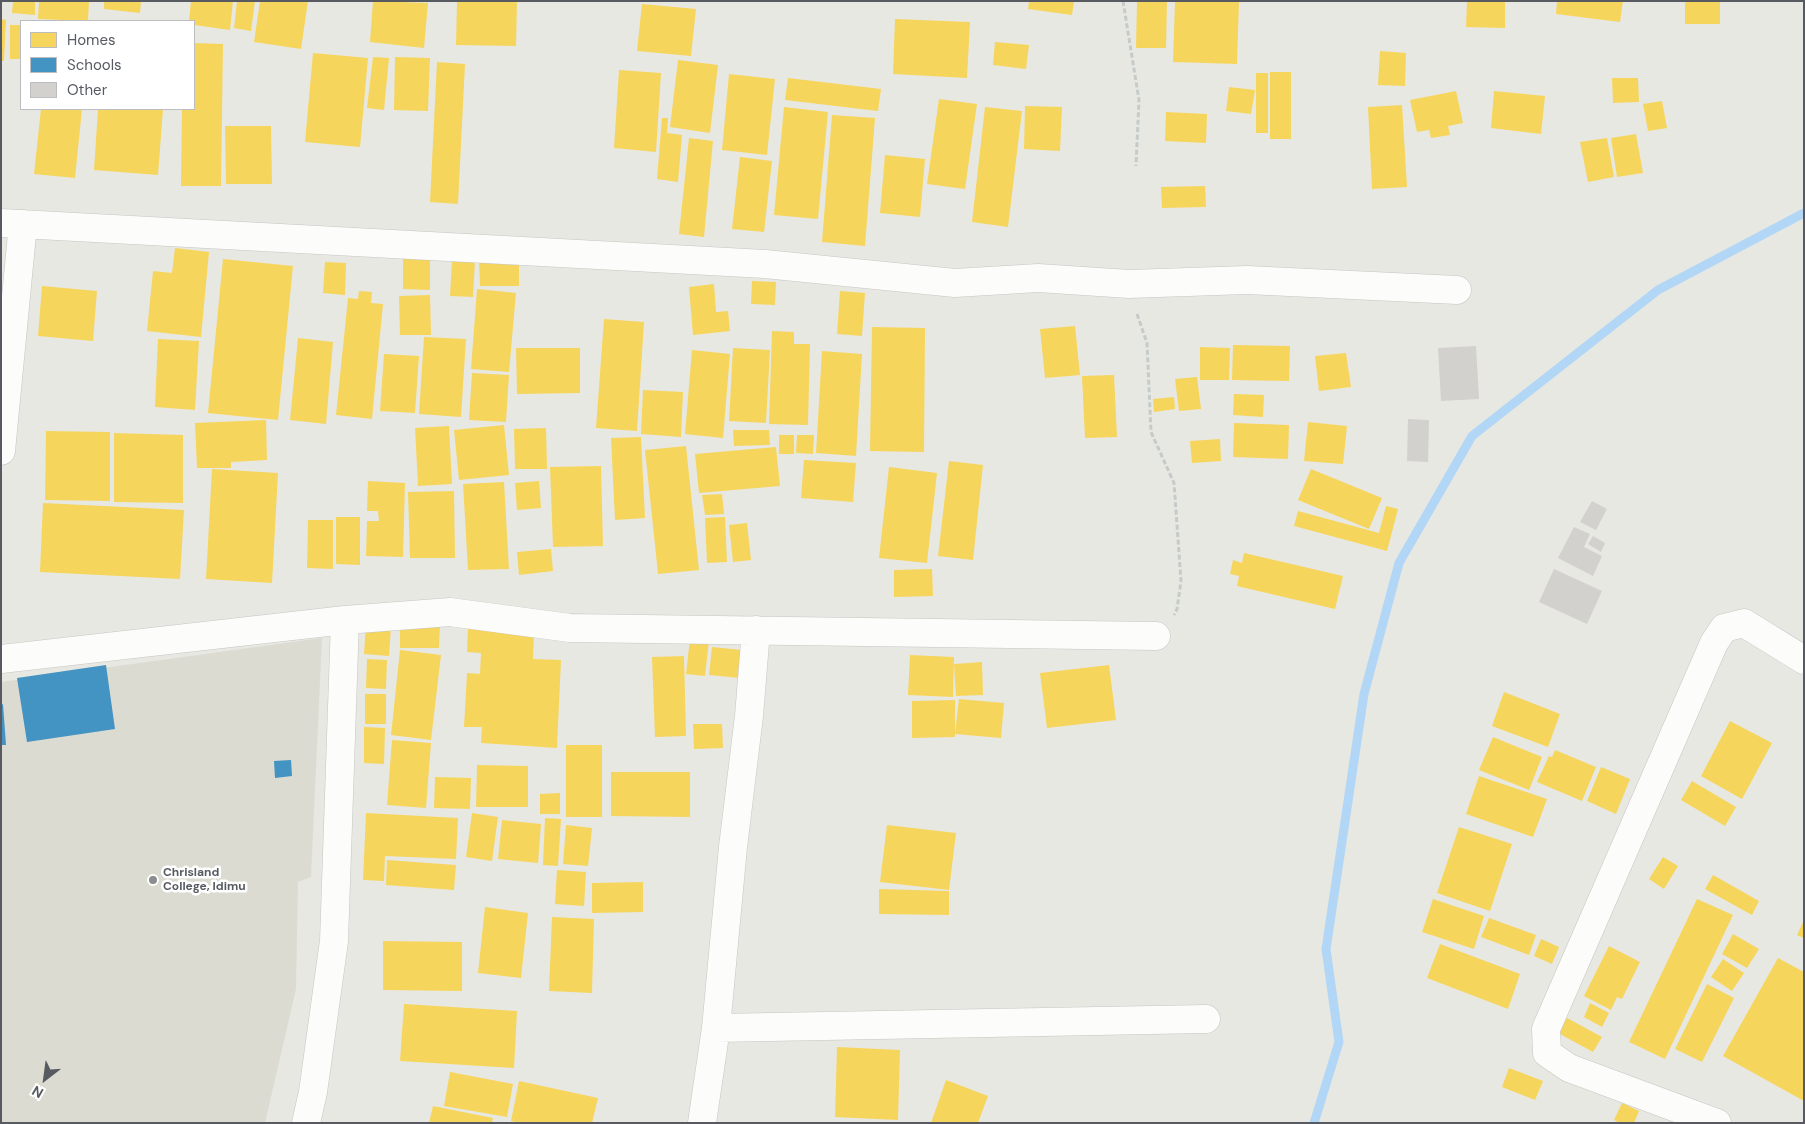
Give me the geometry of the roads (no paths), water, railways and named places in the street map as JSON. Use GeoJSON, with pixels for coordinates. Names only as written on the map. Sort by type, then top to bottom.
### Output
{"type":"FeatureCollection","features":[{"type":"Feature","properties":{"kind":"street"},"geometry":{"type":"LineString","coordinates":[[1,451],[12,224],[232,234],[765,264],[955,283],[1038,278],[1129,284],[1247,280],[1457,290]]}},
{"type":"Feature","properties":{"kind":"street"},"geometry":{"type":"LineString","coordinates":[[1,659],[345,620],[450,612],[570,628],[1156,636]]}},
{"type":"Feature","properties":{"kind":"street"},"geometry":{"type":"LineString","coordinates":[[306,1123],[313,1092],[334,941],[345,620]]}},
{"type":"Feature","properties":{"kind":"street"},"geometry":{"type":"LineString","coordinates":[[1717,1123],[1569,1068],[1547,1053],[1546,1029],[1714,643],[1724,628],[1744,623],[1804,660]]}},
{"type":"Feature","properties":{"kind":"street"},"geometry":{"type":"LineString","coordinates":[[702,1123],[716,1028],[733,847],[749,716],[756,630]]}},
{"type":"Feature","properties":{"kind":"street"},"geometry":{"type":"LineString","coordinates":[[716,1028],[1206,1019]]}},
{"type":"Feature","properties":{"kind":"waterway"},"geometry":{"type":"LineString","coordinates":[[1314,1123],[1339,1042],[1326,949],[1364,694],[1399,563],[1472,436],[1658,290],[1804,213]]}},
{"type":"Feature","properties":{"kind":"place","name":"Chrisland College, Idimu"},"geometry":{"type":"Point","coordinates":[153,880]}}]}
